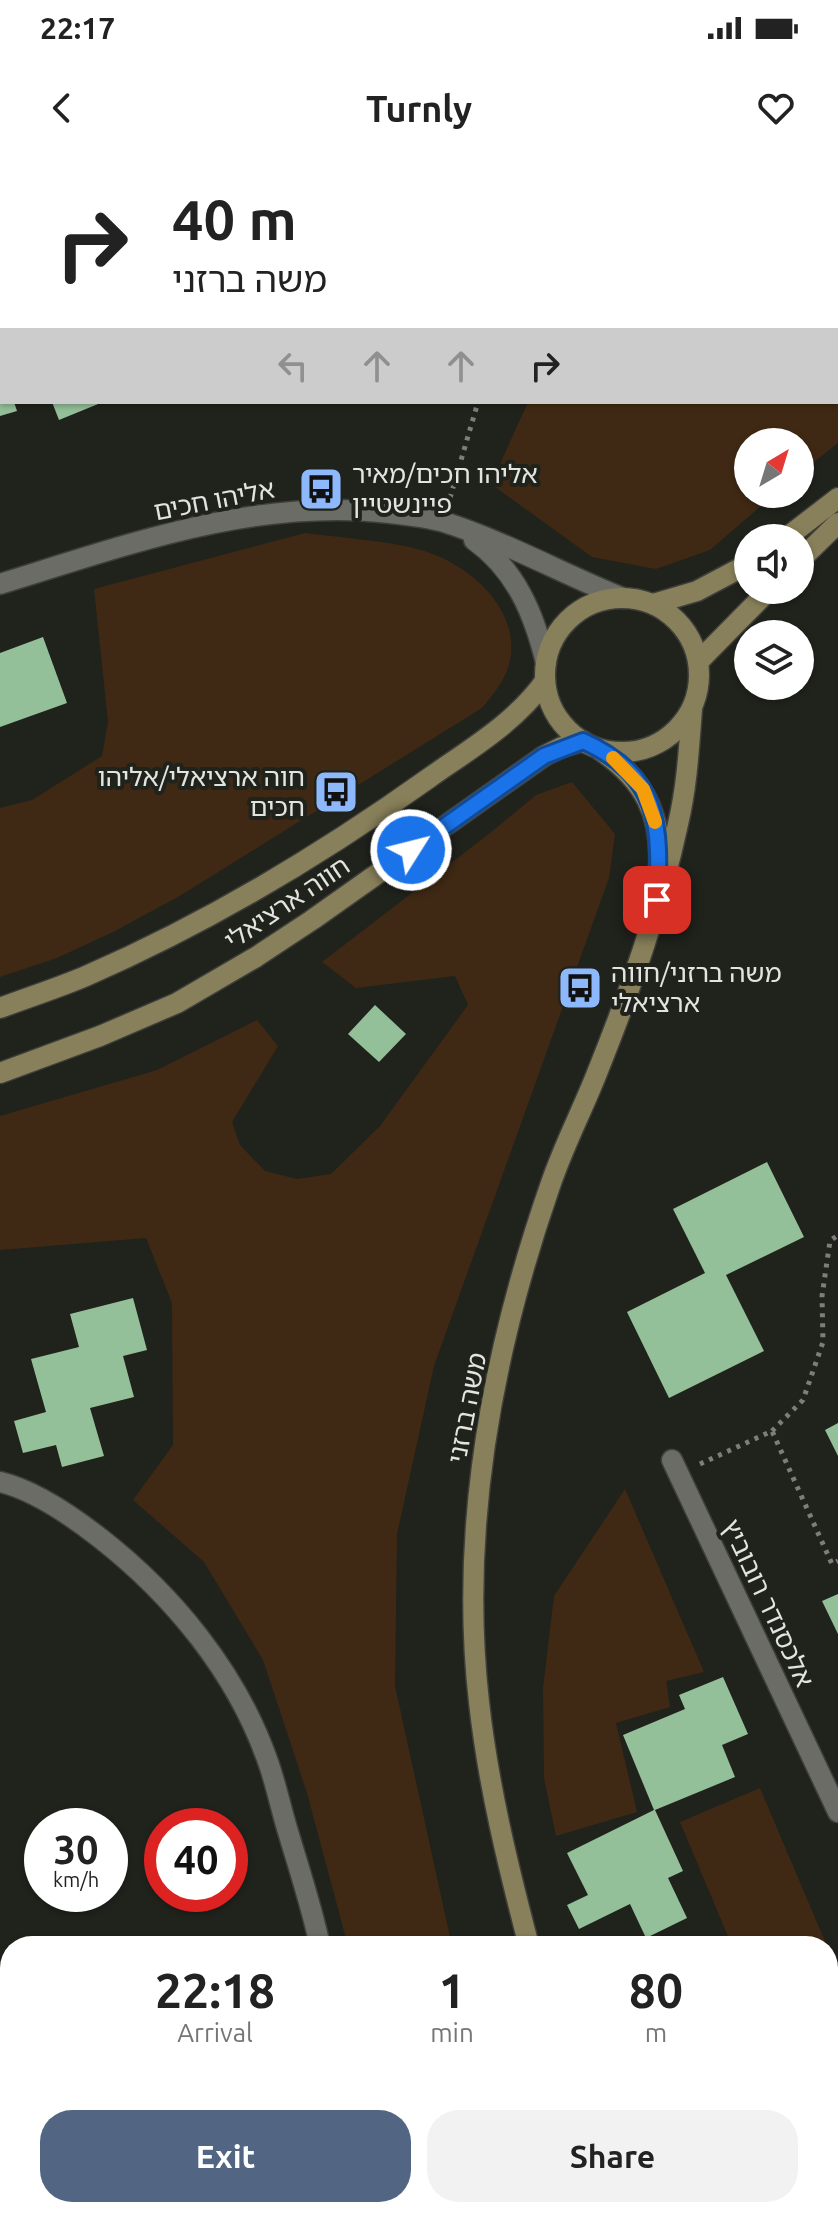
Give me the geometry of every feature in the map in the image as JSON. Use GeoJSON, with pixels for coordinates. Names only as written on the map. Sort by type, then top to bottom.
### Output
{"type":"FeatureCollection","features":[{"type":"Feature","properties":{"kind":"street"},"geometry":{"type":"LineString","coordinates":[[804,524],[838,498]]}},
{"type":"Feature","properties":{"kind":"street","name":"אליהו חכים"},"geometry":{"type":"LineString","coordinates":[[0,584],[166,533],[300,510],[358,510],[443,522],[539,559],[623,598]]}},
{"type":"Feature","properties":{"kind":"street","name":"אליהו חכים"},"geometry":{"type":"LineString","coordinates":[[443,522],[475,540],[493,554],[508,572],[524,597],[538,630],[545,672]]}},
{"type":"Feature","properties":{"kind":"street"},"geometry":{"type":"LineString","coordinates":[[814,546],[838,523]]}},
{"type":"Feature","properties":{"kind":"street"},"geometry":{"type":"LineString","coordinates":[[653,604],[697,591],[734,571]]}},
{"type":"Feature","properties":{"kind":"street"},"geometry":{"type":"LineString","coordinates":[[623,598],[653,604],[687,634],[698,662],[698,692],[692,709],[682,725],[653,746],[635,752],[591,745],[568,730],[549,700],[545,672],[551,646],[567,620],[593,603],[623,598]]}},
{"type":"Feature","properties":{"kind":"street"},"geometry":{"type":"LineString","coordinates":[[698,662],[755,604]]}},
{"type":"Feature","properties":{"kind":"street","name":"חווה ארציאלי"},"geometry":{"type":"LineString","coordinates":[[0,1008],[84,977],[274,882],[376,816],[514,718],[545,672]]}},
{"type":"Feature","properties":{"kind":"street","name":"משה ברזני"},"geometry":{"type":"LineString","coordinates":[[527,1936],[490,1780],[478,1700],[474,1624],[482,1455],[498,1371],[518,1292],[551,1185],[598,1071],[641,954],[657,900],[678,823],[688,763],[692,709]]}},
{"type":"Feature","properties":{"kind":"street","name":"חווה ארציאלי"},"geometry":{"type":"LineString","coordinates":[[0,1073],[177,1003],[312,920],[544,756],[591,745]]}},
{"type":"Feature","properties":{"kind":"street","name":"משה ברזני"},"geometry":{"type":"LineString","coordinates":[[591,745],[627,770],[643,789],[654,813],[660,847],[657,900]]}},
{"type":"Feature","properties":{"kind":"street","name":"אלכסנדר רובוביץ"},"geometry":{"type":"LineString","coordinates":[[675,1467],[838,1812]]}},
{"type":"Feature","properties":{"kind":"street"},"geometry":{"type":"LineString","coordinates":[[0,1482],[72,1516],[116,1551],[161,1592],[207,1648],[243,1701],[268,1759],[318,1936]]}},
{"type":"Feature","properties":{"kind":"path"},"geometry":{"type":"LineString","coordinates":[[443,522],[477,404]]}},
{"type":"Feature","properties":{"kind":"path"},"geometry":{"type":"LineString","coordinates":[[675,1467],[772,1431],[803,1400],[823,1342],[822,1296],[830,1241],[838,1235]]}},
{"type":"Feature","properties":{"kind":"path"},"geometry":{"type":"LineString","coordinates":[[772,1431],[832,1564],[838,1561]]}},
{"type":"Feature","properties":{"kind":"shaded area"},"geometry":{"type":"Polygon","coordinates":[[[527,404],[838,404],[838,443],[814,462],[814,428],[734,428],[734,508],[759,508],[740,524],[734,524],[734,529],[710,550],[656,569],[592,557],[491,484],[527,404]]]}},
{"type":"Feature","properties":{"kind":"shaded area"},"geometry":{"type":"Polygon","coordinates":[[[305,533],[421,550],[454,564],[470,575],[496,602],[510,636],[510,662],[496,690],[482,708],[178,897],[57,958],[0,977],[0,808],[32,800],[102,756],[108,722],[94,589],[305,533]]]}},
{"type":"Feature","properties":{"kind":"shaded area"},"geometry":{"type":"Polygon","coordinates":[[[572,782],[615,834],[609,878],[434,1366],[397,1534],[395,1686],[450,1936],[345,1936],[307,1793],[263,1660],[204,1562],[133,1500],[173,1445],[172,1303],[146,1238],[0,1250],[0,1116],[157,1070],[257,1020],[278,1046],[232,1122],[240,1145],[265,1171],[297,1179],[331,1174],[380,1126],[468,1005],[455,976],[356,988],[322,962],[536,795],[572,782]]]}},
{"type":"Feature","properties":{"kind":"shaded area"},"geometry":{"type":"Polygon","coordinates":[[[625,1489],[704,1672],[666,1681],[670,1707],[616,1723],[637,1812],[556,1836],[544,1778],[543,1688],[554,1596],[625,1489]]]}},
{"type":"Feature","properties":{"kind":"shaded area"},"geometry":{"type":"Polygon","coordinates":[[[760,1788],[823,1936],[728,1936],[680,1822],[760,1788]]]}},
{"type":"Feature","properties":{"kind":"building"},"geometry":{"type":"Polygon","coordinates":[[[0,404],[15,404],[17,411],[0,416],[0,404]]]}},
{"type":"Feature","properties":{"kind":"building"},"geometry":{"type":"Polygon","coordinates":[[[53,404],[98,404],[59,420],[53,404]]]}},
{"type":"Feature","properties":{"kind":"building"},"geometry":{"type":"Polygon","coordinates":[[[43,637],[67,703],[0,727],[0,653],[43,637]]]}},
{"type":"Feature","properties":{"kind":"building"},"geometry":{"type":"Polygon","coordinates":[[[375,1005],[406,1034],[379,1062],[348,1034],[375,1005]]]}},
{"type":"Feature","properties":{"kind":"building"},"geometry":{"type":"Polygon","coordinates":[[[767,1162],[804,1237],[726,1275],[764,1351],[669,1398],[627,1312],[705,1273],[673,1209],[767,1162]]]}},
{"type":"Feature","properties":{"kind":"building"},"geometry":{"type":"Polygon","coordinates":[[[133,1298],[147,1350],[123,1356],[134,1397],[90,1408],[104,1456],[62,1467],[56,1445],[23,1453],[14,1421],[46,1412],[31,1359],[79,1347],[70,1314],[133,1298]]]}},
{"type":"Feature","properties":{"kind":"building"},"geometry":{"type":"Polygon","coordinates":[[[838,1423],[838,1456],[825,1430],[838,1423]]]}},
{"type":"Feature","properties":{"kind":"building"},"geometry":{"type":"Polygon","coordinates":[[[838,1594],[838,1634],[822,1601],[838,1594]]]}},
{"type":"Feature","properties":{"kind":"building"},"geometry":{"type":"Polygon","coordinates":[[[723,1677],[748,1734],[722,1745],[735,1777],[655,1810],[683,1871],[668,1878],[687,1918],[645,1936],[630,1904],[579,1929],[567,1905],[588,1895],[567,1853],[654,1810],[623,1735],[685,1709],[679,1695],[723,1677]]]}},
{"type":"Feature","properties":{"kind":"slow traffic"},"geometry":{"type":"LineString","coordinates":[[613,758],[643,789],[655,822]]}},
{"type":"Feature","properties":{"kind":"place","name":"אליהו חכים/מאיר פיינשטיין"},"geometry":{"type":"Point","coordinates":[321,489]}},
{"type":"Feature","properties":{"kind":"place","name":"חוה ארציאלי/אליהו חכים"},"geometry":{"type":"Point","coordinates":[336,792]}},
{"type":"Feature","properties":{"kind":"place","name":"משה ברזני/חווה ארציאלי"},"geometry":{"type":"Point","coordinates":[580,988]}},
{"type":"Feature","properties":{"kind":"route"},"geometry":{"type":"LineString","coordinates":[[411,850],[544,756],[583,741],[614,759],[643,789],[654,813],[660,847],[657,900]]}}]}
